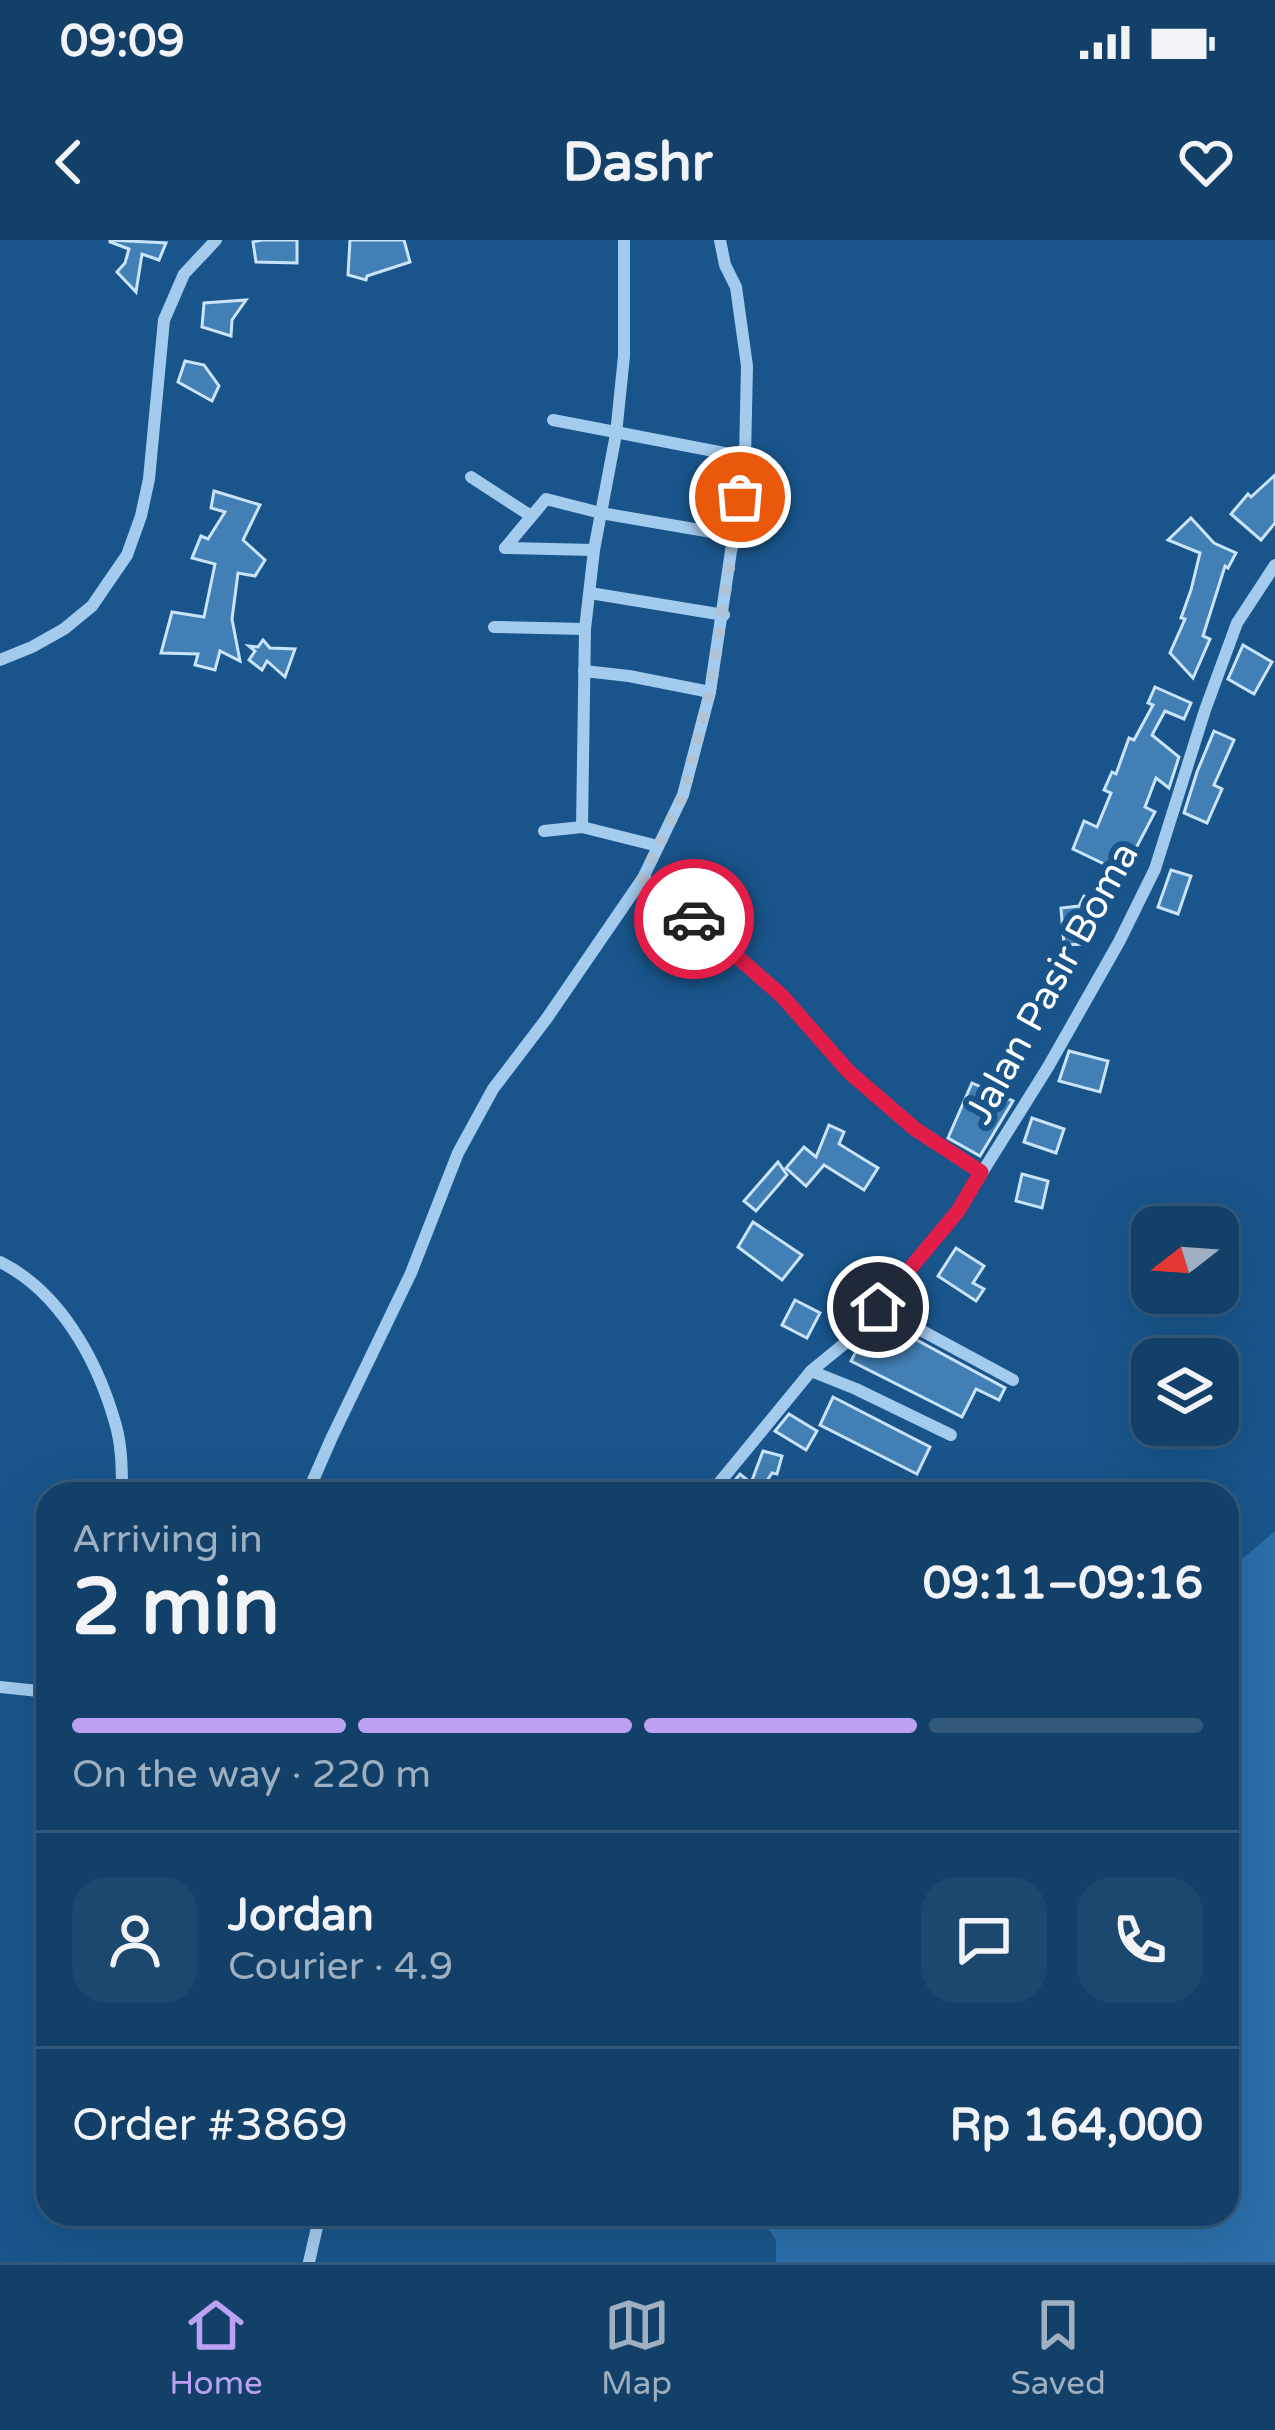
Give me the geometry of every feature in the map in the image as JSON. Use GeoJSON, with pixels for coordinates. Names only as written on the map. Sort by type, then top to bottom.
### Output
{"type":"FeatureCollection","features":[{"type":"Feature","properties":{"kind":"street"},"geometry":{"type":"LineString","coordinates":[[0,659],[32,647],[78,618],[92,606],[127,555],[149,479],[164,320],[184,274],[216,240]]}},
{"type":"Feature","properties":{"kind":"street"},"geometry":{"type":"LineString","coordinates":[[583,827],[585,629],[624,356],[624,240]]}},
{"type":"Feature","properties":{"kind":"street"},"geometry":{"type":"LineString","coordinates":[[313,1482],[411,1274],[458,1153],[484,1105],[643,878],[683,795],[710,692],[745,457],[747,366],[736,287],[720,240]]}},
{"type":"Feature","properties":{"kind":"street"},"geometry":{"type":"LineString","coordinates":[[553,420],[745,457]]}},
{"type":"Feature","properties":{"kind":"street"},"geometry":{"type":"LineString","coordinates":[[471,477],[531,516]]}},
{"type":"Feature","properties":{"kind":"street"},"geometry":{"type":"LineString","coordinates":[[594,550],[505,548],[546,499],[735,536]]}},
{"type":"Feature","properties":{"kind":"street","name":"Jalan Pasir Boma"},"geometry":{"type":"LineString","coordinates":[[720,1482],[811,1371],[850,1340],[958,1211],[1048,1067],[1155,869],[1237,623],[1275,565]]}},
{"type":"Feature","properties":{"kind":"street"},"geometry":{"type":"LineString","coordinates":[[590,592],[724,614]]}},
{"type":"Feature","properties":{"kind":"street"},"geometry":{"type":"LineString","coordinates":[[494,627],[585,629]]}},
{"type":"Feature","properties":{"kind":"street"},"geometry":{"type":"LineString","coordinates":[[584,671],[710,692]]}},
{"type":"Feature","properties":{"kind":"street"},"geometry":{"type":"LineString","coordinates":[[544,831],[583,827],[658,846]]}},
{"type":"Feature","properties":{"kind":"street"},"geometry":{"type":"LineString","coordinates":[[643,878],[782,996],[849,1072],[915,1129],[981,1172]]}},
{"type":"Feature","properties":{"kind":"street"},"geometry":{"type":"LineString","coordinates":[[0,1262],[50,1298],[84,1348],[115,1420],[122,1482]]}},
{"type":"Feature","properties":{"kind":"street"},"geometry":{"type":"LineString","coordinates":[[878,1307],[1013,1380]]}},
{"type":"Feature","properties":{"kind":"street"},"geometry":{"type":"LineString","coordinates":[[811,1371],[951,1435]]}},
{"type":"Feature","properties":{"kind":"street"},"geometry":{"type":"LineString","coordinates":[[0,1687],[36,1691]]}},
{"type":"Feature","properties":{"kind":"street"},"geometry":{"type":"LineString","coordinates":[[309,2262],[317,2226]]}},
{"type":"Feature","properties":{"kind":"shaded area"},"geometry":{"type":"Polygon","coordinates":[[[1275,1531],[1275,2262],[776,2262],[776,2240],[766,2226],[1239,2226],[1239,1562],[1275,1531]]]}},
{"type":"Feature","properties":{"kind":"building"},"geometry":{"type":"Polygon","coordinates":[[[110,240],[166,243],[159,260],[142,254],[136,292],[117,272],[129,249],[110,240]]]}},
{"type":"Feature","properties":{"kind":"building"},"geometry":{"type":"Polygon","coordinates":[[[297,240],[297,263],[256,262],[253,242],[297,240]]]}},
{"type":"Feature","properties":{"kind":"building"},"geometry":{"type":"Polygon","coordinates":[[[350,240],[404,240],[410,262],[366,280],[348,275],[350,240]]]}},
{"type":"Feature","properties":{"kind":"building"},"geometry":{"type":"Polygon","coordinates":[[[246,300],[232,320],[231,336],[202,327],[204,303],[246,300]]]}},
{"type":"Feature","properties":{"kind":"building"},"geometry":{"type":"Polygon","coordinates":[[[185,361],[204,365],[219,386],[212,401],[178,382],[185,361]]]}},
{"type":"Feature","properties":{"kind":"building"},"geometry":{"type":"Polygon","coordinates":[[[1275,475],[1275,523],[1261,540],[1231,514],[1248,494],[1251,497],[1275,475]]]}},
{"type":"Feature","properties":{"kind":"building"},"geometry":{"type":"Polygon","coordinates":[[[214,491],[260,505],[243,540],[265,560],[255,576],[238,573],[232,619],[240,661],[220,651],[215,670],[195,665],[198,654],[161,653],[172,612],[204,617],[215,564],[192,558],[201,536],[208,539],[225,512],[211,508],[214,491]]]}},
{"type":"Feature","properties":{"kind":"building"},"geometry":{"type":"Polygon","coordinates":[[[1191,518],[1214,543],[1236,553],[1225,566],[1203,636],[1210,639],[1193,678],[1170,653],[1185,619],[1181,618],[1200,553],[1168,540],[1191,518]]]}},
{"type":"Feature","properties":{"kind":"building"},"geometry":{"type":"Polygon","coordinates":[[[263,640],[270,648],[295,649],[285,677],[267,661],[262,670],[249,660],[255,651],[249,646],[258,647],[263,640]]]}},
{"type":"Feature","properties":{"kind":"building"},"geometry":{"type":"Polygon","coordinates":[[[1243,645],[1272,662],[1254,694],[1228,679],[1243,645]]]}},
{"type":"Feature","properties":{"kind":"building"},"geometry":{"type":"Polygon","coordinates":[[[1155,687],[1191,703],[1184,719],[1165,711],[1152,735],[1179,757],[1169,788],[1156,778],[1145,807],[1155,812],[1123,873],[1073,849],[1084,821],[1097,827],[1111,793],[1104,790],[1112,772],[1116,774],[1129,738],[1134,740],[1153,705],[1148,703],[1155,687]]]}},
{"type":"Feature","properties":{"kind":"building"},"geometry":{"type":"Polygon","coordinates":[[[1214,731],[1234,740],[1214,785],[1222,789],[1207,823],[1184,813],[1214,731]]]}},
{"type":"Feature","properties":{"kind":"building"},"geometry":{"type":"Polygon","coordinates":[[[1171,870],[1191,876],[1178,914],[1158,907],[1171,870]]]}},
{"type":"Feature","properties":{"kind":"building"},"geometry":{"type":"Polygon","coordinates":[[[1084,896],[1103,906],[1085,944],[1064,945],[1061,908],[1079,906],[1084,896]]]}},
{"type":"Feature","properties":{"kind":"building"},"geometry":{"type":"Polygon","coordinates":[[[1069,1051],[1108,1061],[1100,1092],[1059,1081],[1069,1051]]]}},
{"type":"Feature","properties":{"kind":"building"},"geometry":{"type":"Polygon","coordinates":[[[972,1083],[1013,1101],[980,1156],[948,1138],[972,1083]]]}},
{"type":"Feature","properties":{"kind":"building"},"geometry":{"type":"Polygon","coordinates":[[[1032,1118],[1064,1129],[1056,1153],[1024,1142],[1032,1118]]]}},
{"type":"Feature","properties":{"kind":"building"},"geometry":{"type":"Polygon","coordinates":[[[829,1125],[844,1132],[839,1144],[878,1168],[864,1190],[824,1165],[806,1186],[786,1168],[804,1147],[816,1157],[829,1125]]]}},
{"type":"Feature","properties":{"kind":"building"},"geometry":{"type":"Polygon","coordinates":[[[778,1162],[787,1175],[756,1211],[744,1201],[778,1162]]]}},
{"type":"Feature","properties":{"kind":"building"},"geometry":{"type":"Polygon","coordinates":[[[1022,1174],[1048,1181],[1042,1208],[1016,1201],[1022,1174]]]}},
{"type":"Feature","properties":{"kind":"building"},"geometry":{"type":"Polygon","coordinates":[[[753,1222],[802,1255],[782,1280],[738,1247],[753,1222]]]}},
{"type":"Feature","properties":{"kind":"building"},"geometry":{"type":"Polygon","coordinates":[[[956,1248],[984,1266],[973,1283],[984,1289],[976,1301],[938,1276],[956,1248]]]}},
{"type":"Feature","properties":{"kind":"building"},"geometry":{"type":"Polygon","coordinates":[[[795,1300],[820,1313],[807,1338],[782,1325],[795,1300]]]}},
{"type":"Feature","properties":{"kind":"building"},"geometry":{"type":"Polygon","coordinates":[[[880,1320],[1005,1388],[999,1400],[976,1389],[962,1417],[851,1361],[880,1320]]]}},
{"type":"Feature","properties":{"kind":"building"},"geometry":{"type":"Polygon","coordinates":[[[833,1397],[930,1447],[917,1474],[820,1425],[833,1397]]]}},
{"type":"Feature","properties":{"kind":"building"},"geometry":{"type":"Polygon","coordinates":[[[789,1414],[817,1431],[806,1450],[775,1431],[789,1414]]]}},
{"type":"Feature","properties":{"kind":"building"},"geometry":{"type":"Polygon","coordinates":[[[763,1451],[782,1456],[777,1474],[772,1473],[766,1482],[751,1482],[763,1451]]]}},
{"type":"Feature","properties":{"kind":"way so far"},"geometry":{"type":"LineString","coordinates":[[694,919],[643,878],[683,795],[710,692],[740,497]]}},
{"type":"Feature","properties":{"kind":"route"},"geometry":{"type":"LineString","coordinates":[[694,919],[782,996],[849,1072],[915,1129],[981,1172],[958,1211],[878,1307]]}}]}
